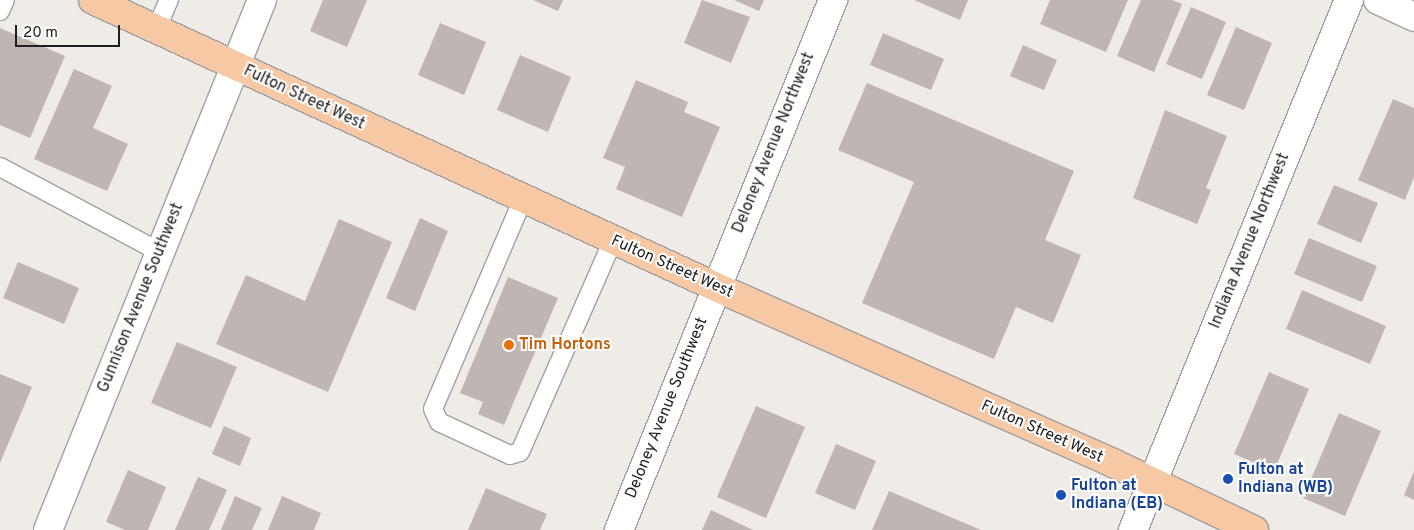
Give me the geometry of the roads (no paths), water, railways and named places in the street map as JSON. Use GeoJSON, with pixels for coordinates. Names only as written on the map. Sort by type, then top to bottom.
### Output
{"type":"FeatureCollection","features":[{"type":"Feature","properties":{"kind":"main road","name":"Fulton Street West"},"geometry":{"type":"LineString","coordinates":[[93,0],[523,199],[1254,530]]}},
{"type":"Feature","properties":{"kind":"street","name":"Gunnison Avenue Southwest"},"geometry":{"type":"LineString","coordinates":[[48,530],[262,0]]}},
{"type":"Feature","properties":{"kind":"street","name":"Deloney Avenue Northwest"},"geometry":{"type":"LineString","coordinates":[[716,287],[833,0]]}},
{"type":"Feature","properties":{"kind":"street","name":"Indiana Avenue Northwest"},"geometry":{"type":"LineString","coordinates":[[1133,530],[1349,0]]}},
{"type":"Feature","properties":{"kind":"street"},"geometry":{"type":"LineString","coordinates":[[1378,0],[1414,17]]}},
{"type":"Feature","properties":{"kind":"street","name":"Deloney Avenue Southwest"},"geometry":{"type":"LineString","coordinates":[[619,530],[716,287]]}},
{"type":"Feature","properties":{"kind":"lane"},"geometry":{"type":"LineString","coordinates":[[0,11],[5,0]]}},
{"type":"Feature","properties":{"kind":"lane"},"geometry":{"type":"LineString","coordinates":[[156,30],[168,0]]}},
{"type":"Feature","properties":{"kind":"lane"},"geometry":{"type":"LineString","coordinates":[[7,171],[160,252]]}},
{"type":"Feature","properties":{"kind":"lane"},"geometry":{"type":"LineString","coordinates":[[523,199],[433,409],[439,422],[510,455],[520,452],[613,240]]}},
{"type":"Feature","properties":{"kind":"place","name":"Tim Hortons"},"geometry":{"type":"Point","coordinates":[509,345]}},
{"type":"Feature","properties":{"kind":"place","name":"Fulton at Indiana (WB)"},"geometry":{"type":"Point","coordinates":[1228,479]}},
{"type":"Feature","properties":{"kind":"place","name":"Fulton at Indiana (EB)"},"geometry":{"type":"Point","coordinates":[1061,495]}}]}
